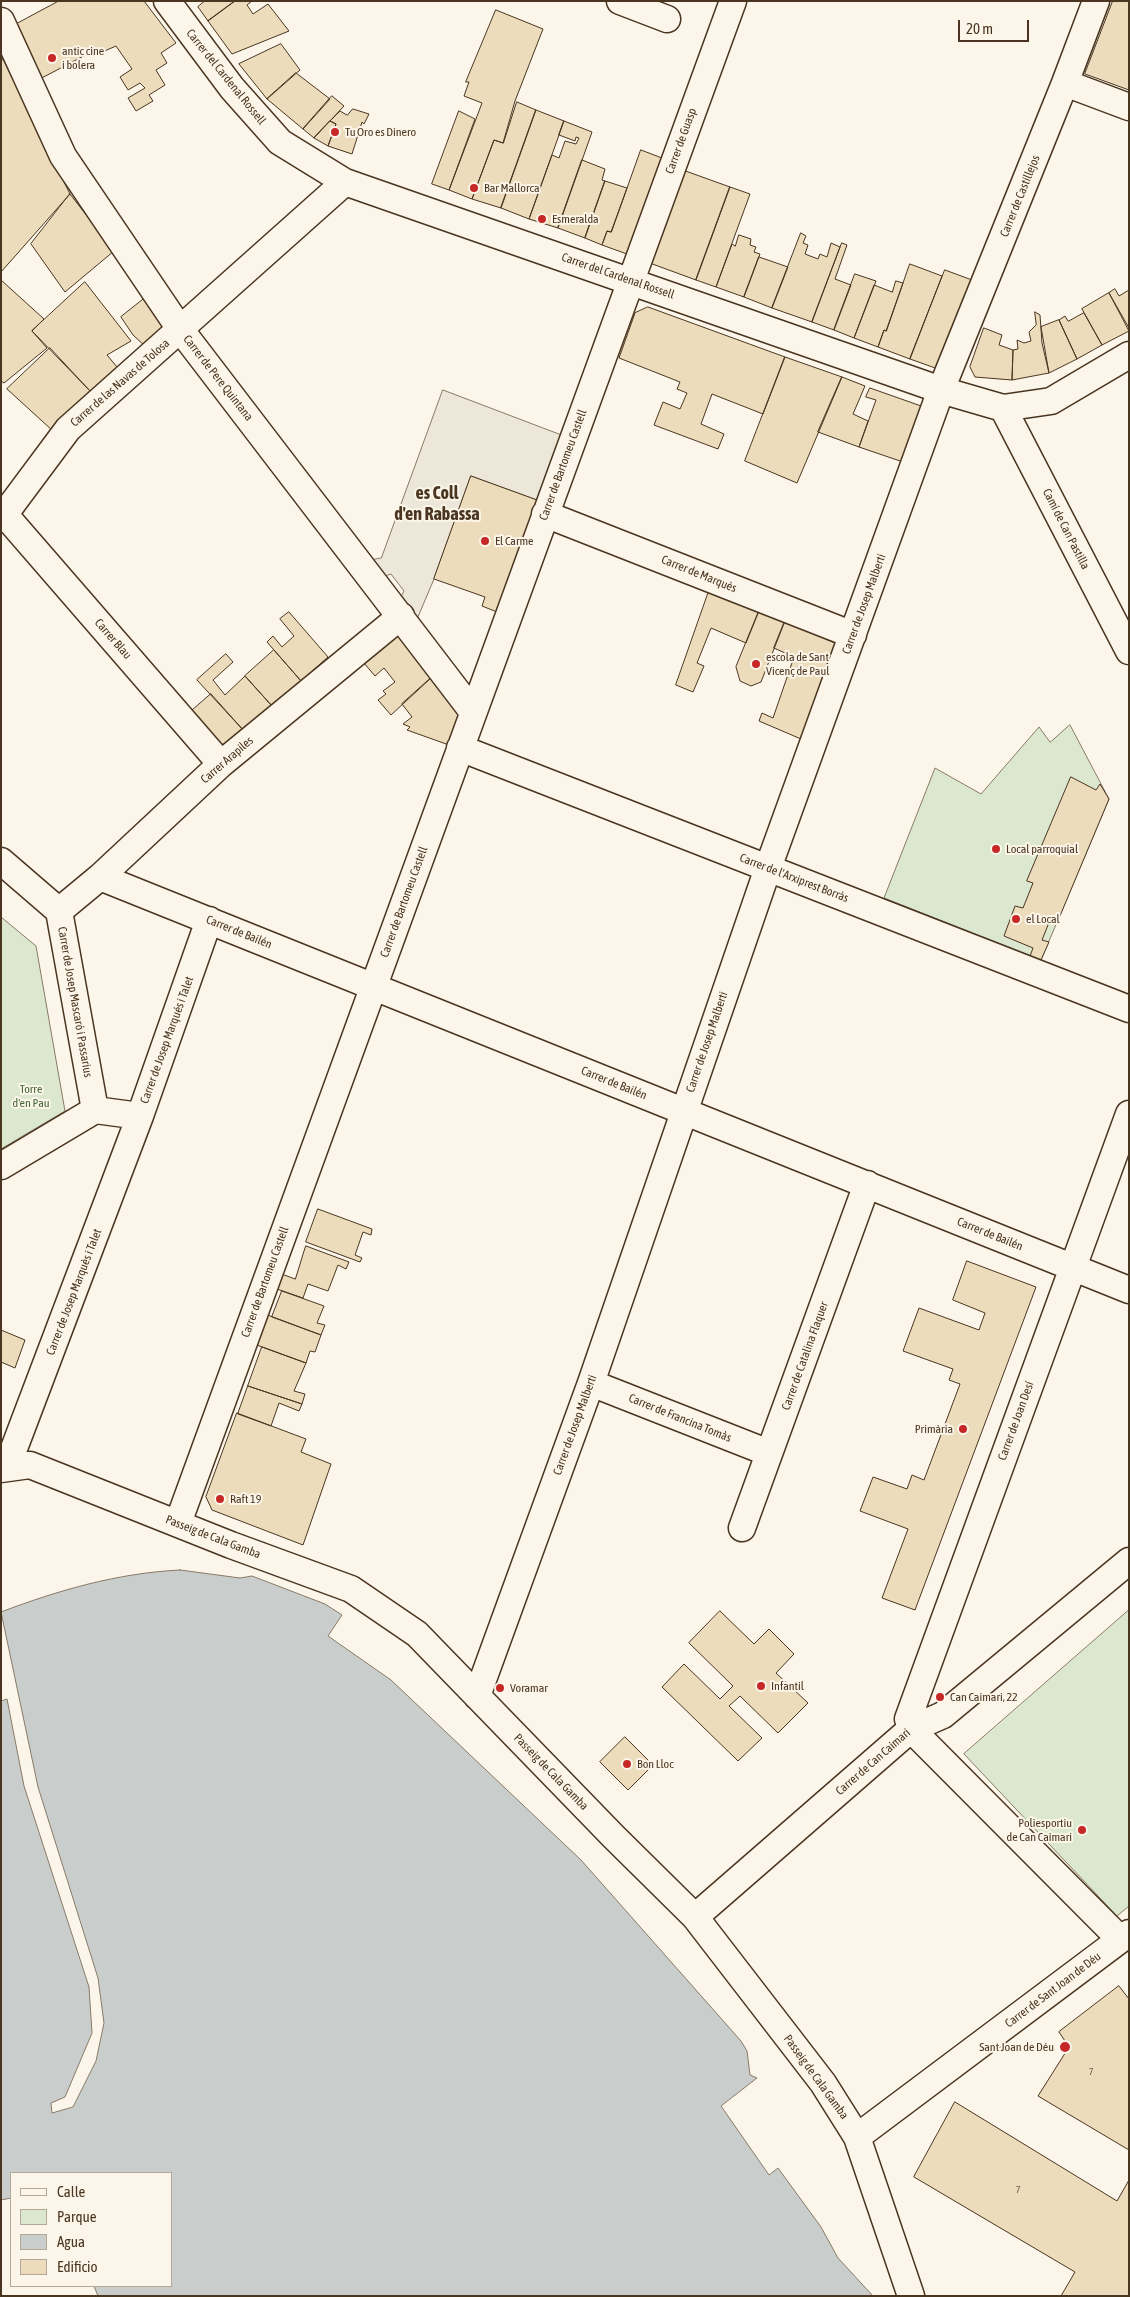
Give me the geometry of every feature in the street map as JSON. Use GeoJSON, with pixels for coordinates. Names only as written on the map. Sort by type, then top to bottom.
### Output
{"type":"FeatureCollection","features":[{"type":"Feature","properties":{"kind":"street","name":"Carrer del Cardenal Rossell"},"geometry":{"type":"LineString","coordinates":[[167,1],[232,88],[280,142],[345,182],[941,390],[1003,408],[1051,401],[1129,355]]}},
{"type":"Feature","properties":{"kind":"street","name":"Carrer de Guasp"},"geometry":{"type":"LineString","coordinates":[[630,280],[733,1]]}},
{"type":"Feature","properties":{"kind":"street","name":"Carrer de Castillejos"},"geometry":{"type":"LineString","coordinates":[[941,390],[1065,83],[1096,1]]}},
{"type":"Feature","properties":{"kind":"street"},"geometry":{"type":"LineString","coordinates":[[631,6],[667,20]]}},
{"type":"Feature","properties":{"kind":"street","name":"Carrer de Pere Quintana"},"geometry":{"type":"LineString","coordinates":[[1,21],[64,156],[180,330],[473,712]]}},
{"type":"Feature","properties":{"kind":"street"},"geometry":{"type":"LineString","coordinates":[[1065,83],[1129,107]]}},
{"type":"Feature","properties":{"kind":"street","name":"Carrer de las Navas de Tolosa"},"geometry":{"type":"LineString","coordinates":[[3,517],[68,429],[345,182]]}},
{"type":"Feature","properties":{"kind":"street","name":"Carrer de Bartomeu Castell"},"geometry":{"type":"LineString","coordinates":[[178,1523],[630,280]]}},
{"type":"Feature","properties":{"kind":"street","name":"Carrer de Josep Malberti"},"geometry":{"type":"LineString","coordinates":[[477,1696],[591,1383],[768,868],[941,390]]}},
{"type":"Feature","properties":{"kind":"street","name":"Camí de Can Pastilla"},"geometry":{"type":"LineString","coordinates":[[1003,408],[1129,651]]}},
{"type":"Feature","properties":{"kind":"street","name":"Carrer de Marquès"},"geometry":{"type":"LineString","coordinates":[[545,514],[853,635]]}},
{"type":"Feature","properties":{"kind":"street","name":"Carrer Blau"},"geometry":{"type":"LineString","coordinates":[[3,517],[221,764]]}},
{"type":"Feature","properties":{"kind":"street","name":"Carrer Arapiles"},"geometry":{"type":"LineString","coordinates":[[59,911],[100,876],[221,764],[401,616]]}},
{"type":"Feature","properties":{"kind":"street","name":"Carrer de l'Arxiprest Borràs"},"geometry":{"type":"LineString","coordinates":[[460,748],[1129,1010]]}},
{"type":"Feature","properties":{"kind":"street","name":"Carrer de Josep Mascaró i Passarius"},"geometry":{"type":"LineString","coordinates":[[1,861],[59,911],[94,1110]]}},
{"type":"Feature","properties":{"kind":"street","name":"Carrer de Bailén"},"geometry":{"type":"LineString","coordinates":[[100,876],[1129,1290]]}},
{"type":"Feature","properties":{"kind":"street","name":"Carrer de Josep Marqués i Talet"},"geometry":{"type":"LineString","coordinates":[[94,1110],[140,1116],[209,920]]}},
{"type":"Feature","properties":{"kind":"street"},"geometry":{"type":"LineString","coordinates":[[1,1166],[94,1110]]}},
{"type":"Feature","properties":{"kind":"street","name":"Carrer de Joan Desí"},"geometry":{"type":"LineString","coordinates":[[911,1729],[908,1719],[1129,1114]]}},
{"type":"Feature","properties":{"kind":"street","name":"Carrer de Josep Marquès i Talet"},"geometry":{"type":"LineString","coordinates":[[4,1468],[140,1116]]}},
{"type":"Feature","properties":{"kind":"street","name":"Carrer de Catalina Flaquer"},"geometry":{"type":"LineString","coordinates":[[742,1528],[867,1184]]}},
{"type":"Feature","properties":{"kind":"street","name":"Carrer de Francina Tomàs"},"geometry":{"type":"LineString","coordinates":[[591,1383],[769,1453]]}},
{"type":"Feature","properties":{"kind":"street","name":"Passeig de Cala Gamba"},"geometry":{"type":"LineString","coordinates":[[4,1468],[30,1465],[350,1589],[417,1634],[612,1836],[695,1917],[823,2083],[857,2137],[911,2296]]}},
{"type":"Feature","properties":{"kind":"street","name":"Carrer de Can Caimari"},"geometry":{"type":"LineString","coordinates":[[695,1917],[911,1729],[943,1714],[1129,1561]]}},
{"type":"Feature","properties":{"kind":"street"},"geometry":{"type":"LineString","coordinates":[[911,1729],[1125,1936]]}},
{"type":"Feature","properties":{"kind":"street","name":"Carrer de Sant Joan de Déu"},"geometry":{"type":"LineString","coordinates":[[857,2137],[1125,1936]]}},
{"type":"Feature","properties":{"kind":"green space","name":"Local parroquial"},"geometry":{"type":"Polygon","coordinates":[[[1070,725],[1109,799],[1041,960],[884,898],[935,768],[981,794],[1039,727],[1050,742],[1070,725]]]}},
{"type":"Feature","properties":{"kind":"green space","name":"Torre d'en Pau"},"geometry":{"type":"Polygon","coordinates":[[[1,917],[36,946],[65,1111],[1,1149],[1,917]]]}},
{"type":"Feature","properties":{"kind":"green space","name":"Poliesportiu de Can Caimari"},"geometry":{"type":"Polygon","coordinates":[[[1129,1610],[1129,1906],[1117,1916],[964,1754],[1129,1610]]]}},
{"type":"Feature","properties":{"kind":"shaded area"},"geometry":{"type":"Polygon","coordinates":[[[443,390],[572,439],[537,500],[471,476],[434,579],[412,631],[395,608],[404,591],[391,574],[373,580],[359,562],[381,558],[443,390]]]}},
{"type":"Feature","properties":{"kind":"water"},"geometry":{"type":"Polygon","coordinates":[[[180,1570],[240,1578],[252,1576],[325,1604],[342,1615],[328,1636],[391,1680],[581,1860],[741,2041],[747,2051],[750,2075],[757,2078],[721,2106],[769,2175],[778,2168],[821,2227],[838,2258],[873,2296],[98,2296],[94,2287],[172,2287],[172,2172],[10,2172],[10,2198],[1,2200],[1,1701],[7,1699],[24,1786],[89,1987],[92,2033],[65,2097],[51,2103],[52,2113],[73,2107],[96,2061],[104,2023],[98,1978],[38,1787],[1,1612],[89,1584],[157,1572],[180,1570]]]}},
{"type":"Feature","properties":{"kind":"building","name":"antic cine i bolera"},"geometry":{"type":"Polygon","coordinates":[[[59,1],[144,1],[176,43],[161,53],[167,63],[156,70],[165,85],[149,95],[153,101],[136,111],[128,98],[145,88],[140,83],[128,90],[120,77],[132,69],[116,46],[100,53],[97,49],[36,81],[11,27],[59,1]]]}},
{"type":"Feature","properties":{"kind":"building"},"geometry":{"type":"Polygon","coordinates":[[[205,1],[235,1],[208,21],[198,7],[205,1]]]}},
{"type":"Feature","properties":{"kind":"building"},"geometry":{"type":"Polygon","coordinates":[[[235,1],[252,1],[247,5],[253,14],[268,4],[289,31],[232,54],[208,21],[235,1]]]}},
{"type":"Feature","properties":{"kind":"building"},"geometry":{"type":"Polygon","coordinates":[[[1113,1],[1129,1],[1129,90],[1085,74],[1113,1]]]}},
{"type":"Feature","properties":{"kind":"building"},"geometry":{"type":"Polygon","coordinates":[[[496,10],[543,29],[515,101],[503,143],[494,140],[472,199],[449,190],[482,103],[464,96],[469,82],[466,82],[496,10]]]}},
{"type":"Feature","properties":{"kind":"building"},"geometry":{"type":"Polygon","coordinates":[[[281,44],[300,70],[267,99],[239,64],[281,44]]]}},
{"type":"Feature","properties":{"kind":"building"},"geometry":{"type":"Polygon","coordinates":[[[3,59],[70,194],[1,272],[1,62],[3,59]]]}},
{"type":"Feature","properties":{"kind":"building"},"geometry":{"type":"Polygon","coordinates":[[[296,73],[330,99],[303,129],[267,99],[296,73]]]}},
{"type":"Feature","properties":{"kind":"building"},"geometry":{"type":"Polygon","coordinates":[[[332,96],[344,106],[314,138],[303,129],[332,96]]]}},
{"type":"Feature","properties":{"kind":"building"},"geometry":{"type":"Polygon","coordinates":[[[517,102],[536,110],[501,208],[472,199],[494,140],[503,143],[517,102]]]}},
{"type":"Feature","properties":{"kind":"building"},"geometry":{"type":"Polygon","coordinates":[[[353,109],[369,114],[364,124],[362,122],[352,154],[328,146],[336,124],[330,121],[340,111],[347,115],[353,109]]]}},
{"type":"Feature","properties":{"kind":"building"},"geometry":{"type":"Polygon","coordinates":[[[536,110],[564,121],[529,219],[501,208],[536,110]]]}},
{"type":"Feature","properties":{"kind":"building"},"geometry":{"type":"Polygon","coordinates":[[[459,111],[475,119],[449,190],[432,184],[459,111]]]}},
{"type":"Feature","properties":{"kind":"building"},"geometry":{"type":"Polygon","coordinates":[[[330,121],[336,124],[328,146],[314,138],[330,121]]]}},
{"type":"Feature","properties":{"kind":"building"},"geometry":{"type":"Polygon","coordinates":[[[564,121],[592,132],[558,228],[529,219],[552,155],[559,158],[565,141],[576,144],[579,138],[576,137],[575,141],[559,135],[564,121]]]}},
{"type":"Feature","properties":{"kind":"building"},"geometry":{"type":"Polygon","coordinates":[[[641,150],[662,158],[627,254],[602,245],[607,231],[611,232],[641,150]]]}},
{"type":"Feature","properties":{"kind":"building"},"geometry":{"type":"Polygon","coordinates":[[[582,160],[605,169],[602,180],[605,181],[585,238],[558,228],[582,160]]]}},
{"type":"Feature","properties":{"kind":"building"},"geometry":{"type":"Polygon","coordinates":[[[680,169],[730,187],[696,280],[647,262],[680,169]]]}},
{"type":"Feature","properties":{"kind":"building"},"geometry":{"type":"Polygon","coordinates":[[[605,181],[627,188],[611,232],[607,231],[602,245],[585,238],[605,181]]]}},
{"type":"Feature","properties":{"kind":"building"},"geometry":{"type":"Polygon","coordinates":[[[730,187],[750,194],[716,287],[696,280],[730,187]]]}},
{"type":"Feature","properties":{"kind":"building"},"geometry":{"type":"Polygon","coordinates":[[[70,194],[114,251],[65,292],[31,244],[70,194]]]}},
{"type":"Feature","properties":{"kind":"building"},"geometry":{"type":"Polygon","coordinates":[[[801,233],[806,236],[803,243],[808,245],[805,254],[818,259],[820,254],[827,257],[831,243],[840,247],[812,322],[772,308],[801,233]]]}},
{"type":"Feature","properties":{"kind":"building"},"geometry":{"type":"Polygon","coordinates":[[[739,235],[751,239],[750,245],[756,247],[754,252],[760,254],[744,297],[716,287],[732,244],[735,246],[739,235]]]}},
{"type":"Feature","properties":{"kind":"building"},"geometry":{"type":"Polygon","coordinates":[[[842,243],[847,245],[835,279],[851,285],[834,330],[812,322],[842,243]]]}},
{"type":"Feature","properties":{"kind":"building"},"geometry":{"type":"Polygon","coordinates":[[[759,257],[788,267],[772,308],[744,297],[759,257]]]}},
{"type":"Feature","properties":{"kind":"building"},"geometry":{"type":"Polygon","coordinates":[[[910,264],[942,276],[910,359],[878,347],[884,330],[886,331],[910,264]]]}},
{"type":"Feature","properties":{"kind":"building"},"geometry":{"type":"Polygon","coordinates":[[[945,270],[972,280],[938,369],[910,359],[945,270]]]}},
{"type":"Feature","properties":{"kind":"building"},"geometry":{"type":"Polygon","coordinates":[[[855,274],[876,281],[854,338],[834,330],[855,274]]]}},
{"type":"Feature","properties":{"kind":"building"},"geometry":{"type":"Polygon","coordinates":[[[1,280],[44,319],[32,331],[47,348],[4,383],[1,381],[1,280]]]}},
{"type":"Feature","properties":{"kind":"building"},"geometry":{"type":"Polygon","coordinates":[[[896,281],[903,283],[886,331],[884,330],[878,347],[854,338],[874,285],[892,292],[896,281]]]}},
{"type":"Feature","properties":{"kind":"building"},"geometry":{"type":"Polygon","coordinates":[[[85,282],[131,341],[107,355],[117,367],[91,392],[32,331],[85,282]]]}},
{"type":"Feature","properties":{"kind":"building"},"geometry":{"type":"Polygon","coordinates":[[[1115,289],[1119,296],[1129,290],[1129,328],[1109,293],[1115,289]]]}},
{"type":"Feature","properties":{"kind":"building"},"geometry":{"type":"Polygon","coordinates":[[[1109,293],[1129,331],[1102,345],[1082,309],[1109,293]]]}},
{"type":"Feature","properties":{"kind":"building"},"geometry":{"type":"Polygon","coordinates":[[[145,298],[170,330],[146,347],[133,335],[121,317],[145,298]]]}},
{"type":"Feature","properties":{"kind":"building"},"geometry":{"type":"Polygon","coordinates":[[[648,307],[785,357],[763,414],[712,394],[701,424],[724,434],[718,449],[654,425],[663,402],[680,409],[687,393],[677,389],[680,382],[619,358],[635,313],[648,307]]]}},
{"type":"Feature","properties":{"kind":"building"},"geometry":{"type":"Polygon","coordinates":[[[1035,312],[1040,315],[1042,343],[1049,373],[1012,380],[1013,350],[1018,349],[1017,340],[1024,343],[1031,341],[1029,332],[1036,325],[1035,312]]]}},
{"type":"Feature","properties":{"kind":"building"},"geometry":{"type":"Polygon","coordinates":[[[1084,313],[1102,345],[1077,359],[1059,320],[1065,316],[1068,321],[1084,313]]]}},
{"type":"Feature","properties":{"kind":"building"},"geometry":{"type":"Polygon","coordinates":[[[1059,320],[1077,359],[1049,373],[1041,327],[1059,320]]]}},
{"type":"Feature","properties":{"kind":"building"},"geometry":{"type":"Polygon","coordinates":[[[984,328],[1002,335],[999,345],[1013,350],[1012,380],[975,377],[970,367],[984,328]]]}},
{"type":"Feature","properties":{"kind":"building"},"geometry":{"type":"Polygon","coordinates":[[[50,348],[91,392],[53,431],[7,389],[50,348]]]}},
{"type":"Feature","properties":{"kind":"building"},"geometry":{"type":"Polygon","coordinates":[[[785,357],[842,377],[797,483],[745,461],[785,357]]]}},
{"type":"Feature","properties":{"kind":"building"},"geometry":{"type":"Polygon","coordinates":[[[842,377],[865,386],[853,414],[868,421],[859,447],[818,432],[842,377]]]}},
{"type":"Feature","properties":{"kind":"building"},"geometry":{"type":"Polygon","coordinates":[[[870,388],[924,407],[903,462],[859,447],[876,400],[866,397],[870,388]]]}},
{"type":"Feature","properties":{"kind":"building","name":"El Carme"},"geometry":{"type":"Polygon","coordinates":[[[471,476],[537,500],[497,612],[482,606],[485,597],[434,579],[471,476]]]}},
{"type":"Feature","properties":{"kind":"building"},"geometry":{"type":"Polygon","coordinates":[[[709,591],[759,611],[746,643],[711,628],[697,663],[704,666],[693,692],[676,685],[709,591]]]}},
{"type":"Feature","properties":{"kind":"building"},"geometry":{"type":"Polygon","coordinates":[[[759,611],[785,621],[761,682],[751,686],[740,681],[736,667],[759,611]]]}},
{"type":"Feature","properties":{"kind":"building"},"geometry":{"type":"Polygon","coordinates":[[[289,612],[328,657],[301,681],[267,642],[273,636],[282,647],[294,636],[280,619],[289,612]]]}},
{"type":"Feature","properties":{"kind":"building"},"geometry":{"type":"Polygon","coordinates":[[[785,621],[835,643],[801,739],[759,721],[762,713],[773,718],[794,657],[774,648],[785,621]]]}},
{"type":"Feature","properties":{"kind":"building"},"geometry":{"type":"Polygon","coordinates":[[[398,633],[431,678],[391,715],[378,700],[386,694],[383,691],[395,682],[384,668],[375,676],[364,663],[398,633]]]}},
{"type":"Feature","properties":{"kind":"building"},"geometry":{"type":"Polygon","coordinates":[[[274,650],[301,681],[272,706],[245,676],[274,650]]]}},
{"type":"Feature","properties":{"kind":"building"},"geometry":{"type":"Polygon","coordinates":[[[226,654],[233,662],[213,680],[225,695],[245,676],[272,706],[244,731],[197,680],[226,654]]]}},
{"type":"Feature","properties":{"kind":"building"},"geometry":{"type":"Polygon","coordinates":[[[431,678],[460,715],[449,745],[407,730],[410,727],[403,724],[412,717],[402,704],[431,678]]]}},
{"type":"Feature","properties":{"kind":"building"},"geometry":{"type":"Polygon","coordinates":[[[211,694],[244,731],[221,752],[188,714],[211,694]]]}},
{"type":"Feature","properties":{"kind":"building"},"geometry":{"type":"Polygon","coordinates":[[[1071,777],[1096,790],[1100,784],[1109,799],[1057,923],[1050,920],[1042,940],[1049,942],[1041,960],[1030,956],[1033,948],[1004,936],[1015,906],[1023,908],[1033,883],[1027,881],[1071,777]]]}},
{"type":"Feature","properties":{"kind":"building"},"geometry":{"type":"Polygon","coordinates":[[[318,1209],[372,1229],[371,1235],[363,1232],[355,1255],[362,1258],[360,1262],[306,1242],[318,1209]]]}},
{"type":"Feature","properties":{"kind":"building"},"geometry":{"type":"Polygon","coordinates":[[[306,1246],[349,1262],[346,1269],[338,1265],[328,1291],[308,1284],[303,1298],[274,1288],[279,1273],[295,1279],[306,1246]]]}},
{"type":"Feature","properties":{"kind":"building","name":"Primària"},"geometry":{"type":"Polygon","coordinates":[[[967,1261],[1036,1287],[915,1610],[882,1598],[908,1529],[860,1511],[873,1477],[907,1489],[912,1475],[924,1480],[960,1384],[949,1380],[953,1369],[903,1351],[919,1308],[979,1330],[985,1313],[953,1300],[967,1261]]]}},
{"type":"Feature","properties":{"kind":"building"},"geometry":{"type":"Polygon","coordinates":[[[282,1291],[324,1306],[317,1323],[325,1325],[321,1335],[272,1317],[282,1291]]]}},
{"type":"Feature","properties":{"kind":"building"},"geometry":{"type":"Polygon","coordinates":[[[265,1314],[321,1335],[315,1352],[310,1351],[306,1363],[254,1344],[265,1314]]]}},
{"type":"Feature","properties":{"kind":"building"},"geometry":{"type":"Polygon","coordinates":[[[1,1330],[25,1340],[15,1368],[1,1362],[1,1330]]]}},
{"type":"Feature","properties":{"kind":"building"},"geometry":{"type":"Polygon","coordinates":[[[262,1347],[306,1363],[294,1391],[305,1394],[302,1404],[248,1386],[262,1347]]]}},
{"type":"Feature","properties":{"kind":"building"},"geometry":{"type":"Polygon","coordinates":[[[248,1386],[302,1404],[299,1411],[279,1403],[271,1426],[238,1414],[248,1386]]]}},
{"type":"Feature","properties":{"kind":"building"},"geometry":{"type":"Polygon","coordinates":[[[237,1413],[306,1439],[301,1452],[331,1464],[303,1545],[212,1510],[206,1497],[237,1413]]]}},
{"type":"Feature","properties":{"kind":"building","name":"Infantil"},"geometry":{"type":"Polygon","coordinates":[[[720,1611],[754,1644],[769,1629],[794,1654],[776,1673],[808,1703],[778,1733],[740,1696],[729,1706],[762,1738],[738,1761],[662,1687],[684,1664],[720,1699],[733,1686],[689,1643],[720,1611]]]}},
{"type":"Feature","properties":{"kind":"building","name":"Bon Lloc"},"geometry":{"type":"Polygon","coordinates":[[[625,1737],[653,1765],[628,1790],[600,1762],[625,1737]]]}},
{"type":"Feature","properties":{"kind":"building"},"geometry":{"type":"Polygon","coordinates":[[[1119,1986],[1129,1999],[1129,2150],[1038,2096],[1069,2047],[1059,2032],[1119,1986]]]}},
{"type":"Feature","properties":{"kind":"building"},"geometry":{"type":"Polygon","coordinates":[[[955,2102],[1117,2201],[1129,2180],[1129,2296],[1061,2296],[1075,2272],[914,2177],[955,2102]]]}},
{"type":"Feature","properties":{"kind":"place","name":"antic cine i bolera"},"geometry":{"type":"Point","coordinates":[52,58]}},
{"type":"Feature","properties":{"kind":"place","name":"Tu Oro es Dinero"},"geometry":{"type":"Point","coordinates":[335,132]}},
{"type":"Feature","properties":{"kind":"place","name":"Bar Mallorca"},"geometry":{"type":"Point","coordinates":[474,188]}},
{"type":"Feature","properties":{"kind":"place","name":"Esmeralda"},"geometry":{"type":"Point","coordinates":[542,219]}},
{"type":"Feature","properties":{"kind":"place","name":"El Carme"},"geometry":{"type":"Point","coordinates":[485,541]}},
{"type":"Feature","properties":{"kind":"place","name":"escola de Sant Vicenç de Paul"},"geometry":{"type":"Point","coordinates":[756,664]}},
{"type":"Feature","properties":{"kind":"place","name":"Local parroquial"},"geometry":{"type":"Point","coordinates":[996,849]}},
{"type":"Feature","properties":{"kind":"place","name":"el Local"},"geometry":{"type":"Point","coordinates":[1016,919]}},
{"type":"Feature","properties":{"kind":"place","name":"Primària"},"geometry":{"type":"Point","coordinates":[963,1429]}},
{"type":"Feature","properties":{"kind":"place","name":"Raft 19"},"geometry":{"type":"Point","coordinates":[220,1499]}},
{"type":"Feature","properties":{"kind":"place","name":"Infantil"},"geometry":{"type":"Point","coordinates":[761,1686]}},
{"type":"Feature","properties":{"kind":"place","name":"Voramar"},"geometry":{"type":"Point","coordinates":[500,1688]}},
{"type":"Feature","properties":{"kind":"place","name":"Can Caimari, 22"},"geometry":{"type":"Point","coordinates":[940,1697]}},
{"type":"Feature","properties":{"kind":"place","name":"Bon Lloc"},"geometry":{"type":"Point","coordinates":[627,1764]}},
{"type":"Feature","properties":{"kind":"place","name":"Poliesportiu de Can Caimari"},"geometry":{"type":"Point","coordinates":[1082,1830]}},
{"type":"Feature","properties":{"kind":"place","name":"Sant Joan de Déu"},"geometry":{"type":"Point","coordinates":[1065,2047]}},
{"type":"Feature","properties":{"kind":"district","name":"es Coll d'en Rabassa"},"geometry":{"type":"Point","coordinates":[437,503]}}]}
